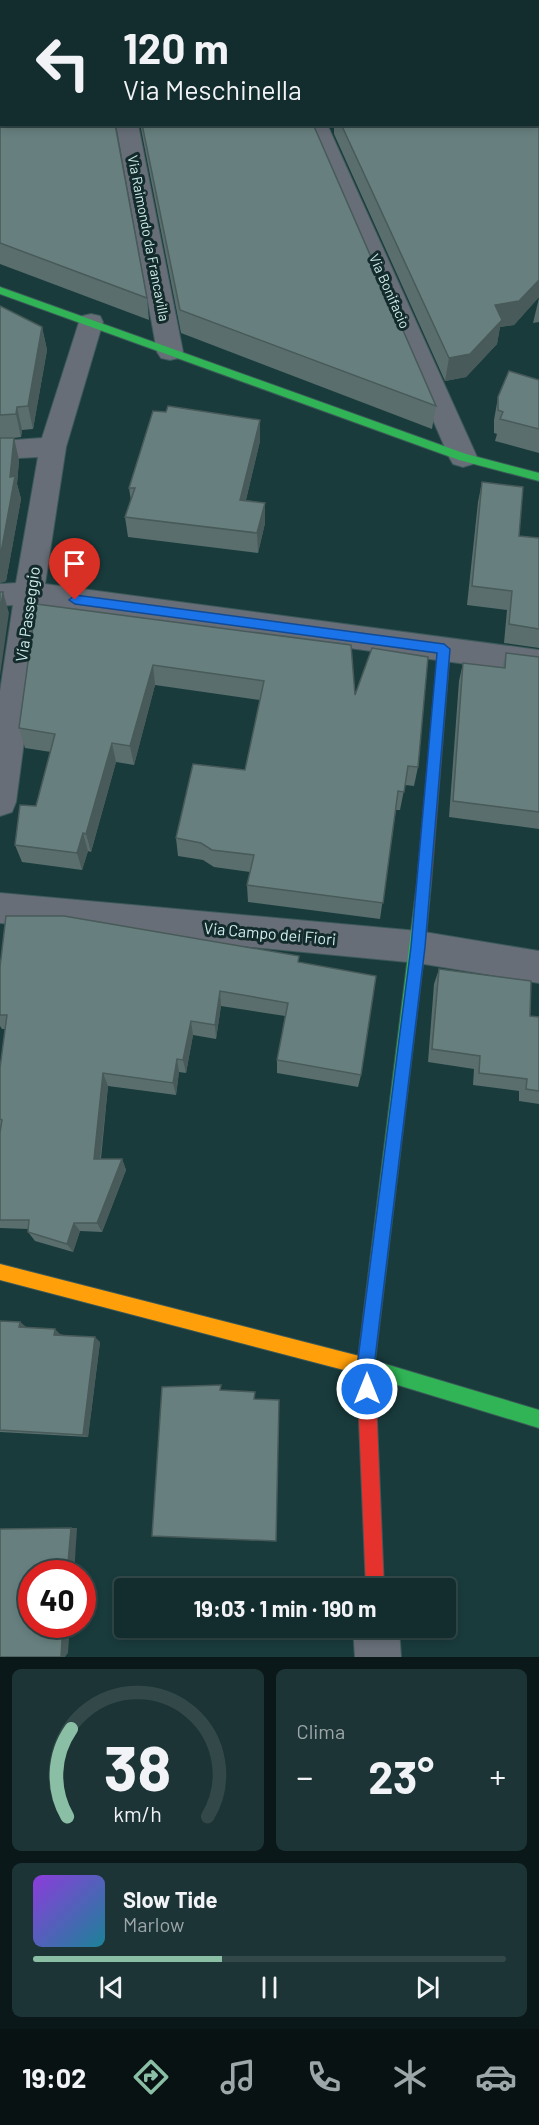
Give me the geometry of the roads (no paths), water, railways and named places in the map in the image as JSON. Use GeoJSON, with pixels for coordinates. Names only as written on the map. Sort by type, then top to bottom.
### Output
{"type":"FeatureCollection","features":[{"type":"Feature","properties":{"kind":"street","name":"Via Raimondo da Francavilla"},"geometry":{"type":"LineString","coordinates":[[127,126],[170,352]]}},
{"type":"Feature","properties":{"kind":"street","name":"Via Bonifacio"},"geometry":{"type":"LineString","coordinates":[[317,126],[464,457]]}},
{"type":"Feature","properties":{"kind":"street"},"geometry":{"type":"LineString","coordinates":[[2,292],[464,457],[539,477]]}},
{"type":"Feature","properties":{"kind":"street","name":"Via Passeggio"},"geometry":{"type":"LineString","coordinates":[[0,802],[15,594],[53,447],[91,322]]}},
{"type":"Feature","properties":{"kind":"street"},"geometry":{"type":"LineString","coordinates":[[0,450],[53,447]]}},
{"type":"Feature","properties":{"kind":"street"},"geometry":{"type":"LineString","coordinates":[[15,594],[539,662]]}},
{"type":"Feature","properties":{"kind":"street"},"geometry":{"type":"LineString","coordinates":[[375,1578],[366,1367],[418,947],[444,649]]}},
{"type":"Feature","properties":{"kind":"street","name":"Via Campo dei Fiori"},"geometry":{"type":"LineString","coordinates":[[0,908],[418,947],[539,967]]}},
{"type":"Feature","properties":{"kind":"street"},"geometry":{"type":"LineString","coordinates":[[0,1272],[366,1367],[539,1419]]}},
{"type":"Feature","properties":{"kind":"street"},"geometry":{"type":"LineString","coordinates":[[377,1638],[378,1657]]}}]}
